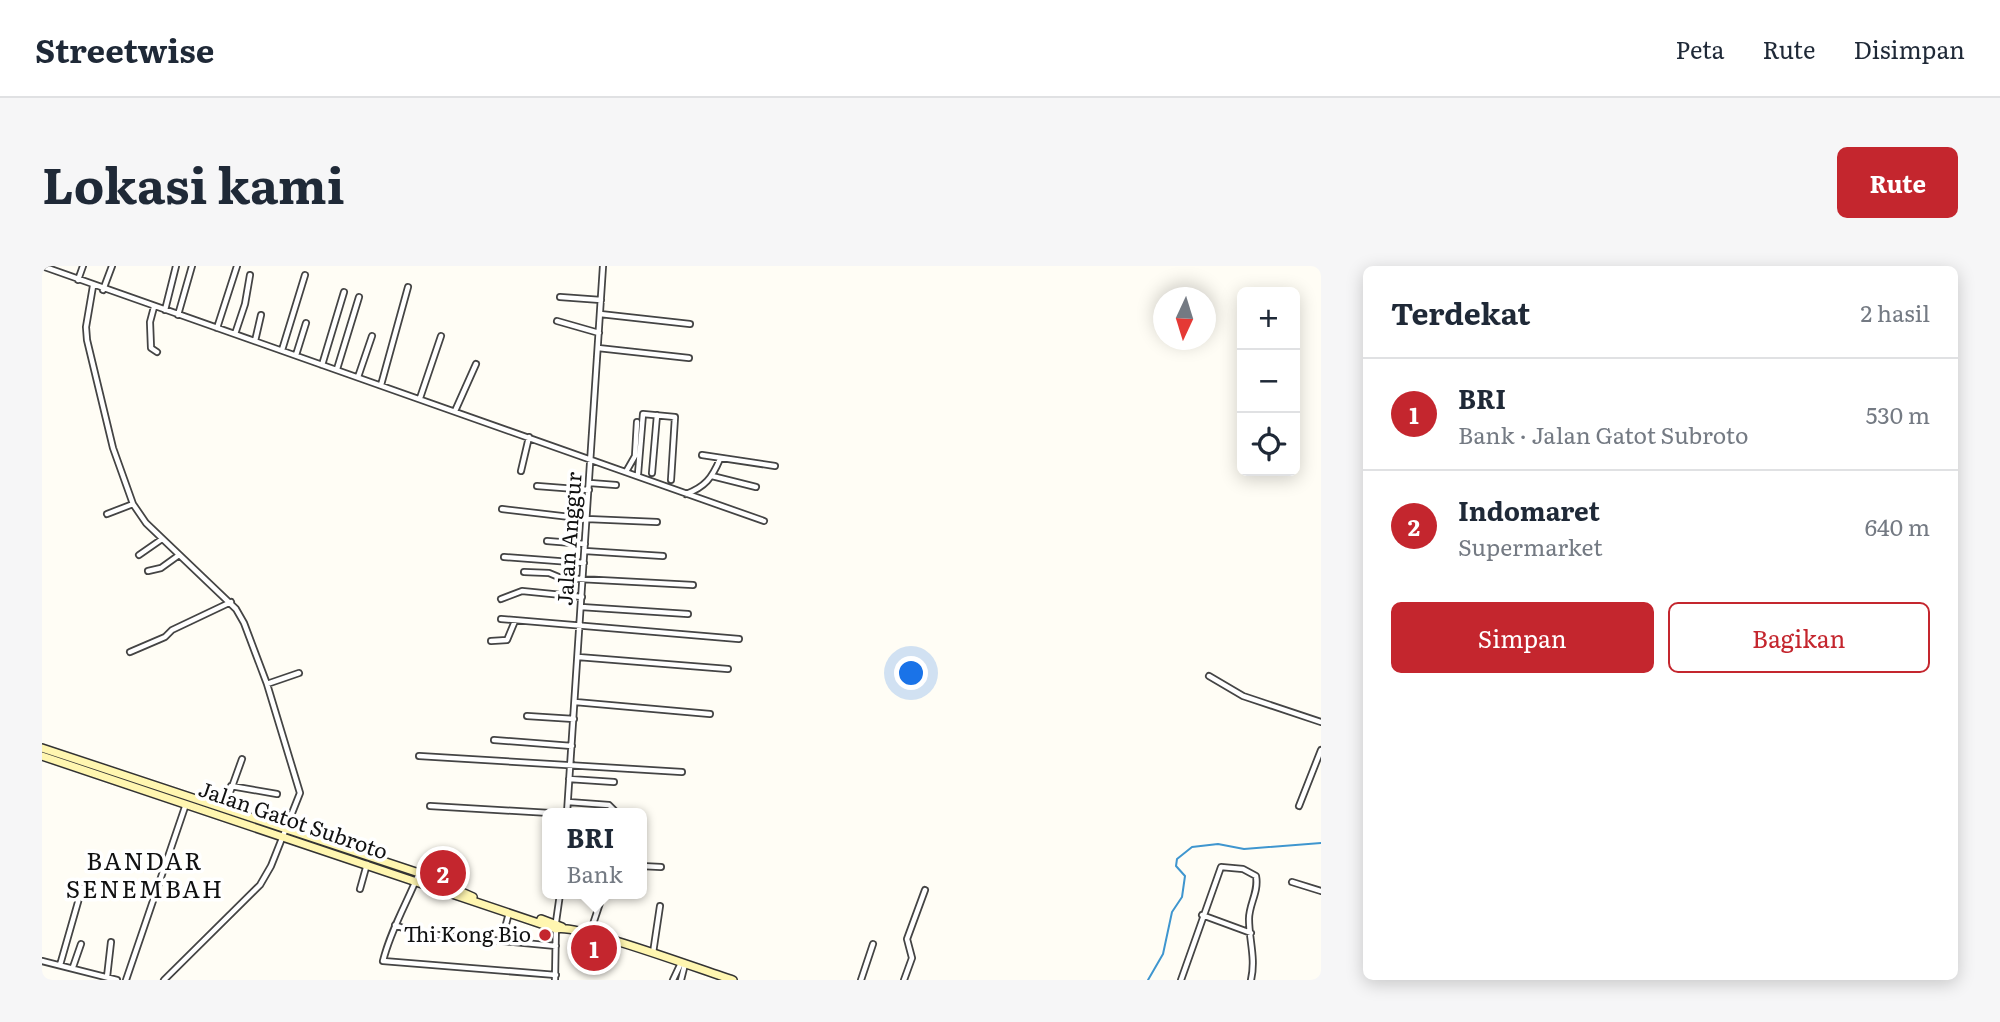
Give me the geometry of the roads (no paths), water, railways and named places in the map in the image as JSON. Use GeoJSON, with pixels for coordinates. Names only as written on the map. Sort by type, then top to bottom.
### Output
{"type":"FeatureCollection","features":[{"type":"Feature","properties":{"kind":"main road"},"geometry":{"type":"LineString","coordinates":[[42,748],[417,877]]}},
{"type":"Feature","properties":{"kind":"main road","name":"Jalan Gatot Subroto"},"geometry":{"type":"LineString","coordinates":[[42,756],[186,804],[284,832],[368,864],[417,877],[509,911],[733,980]]}},
{"type":"Feature","properties":{"kind":"main road"},"geometry":{"type":"LineString","coordinates":[[471,898],[558,926]]}},
{"type":"Feature","properties":{"kind":"street"},"geometry":{"type":"LineString","coordinates":[[42,266],[56,268],[103,290],[627,470],[685,494],[764,521]]}},
{"type":"Feature","properties":{"kind":"street"},"geometry":{"type":"LineString","coordinates":[[78,280],[83,266]]}},
{"type":"Feature","properties":{"kind":"street"},"geometry":{"type":"LineString","coordinates":[[103,290],[112,266]]}},
{"type":"Feature","properties":{"kind":"street"},"geometry":{"type":"LineString","coordinates":[[165,310],[176,266]]}},
{"type":"Feature","properties":{"kind":"street"},"geometry":{"type":"LineString","coordinates":[[178,315],[192,266]]}},
{"type":"Feature","properties":{"kind":"street"},"geometry":{"type":"LineString","coordinates":[[217,328],[237,266]]}},
{"type":"Feature","properties":{"kind":"street","name":"Jalan Anggur"},"geometry":{"type":"LineString","coordinates":[[567,808],[603,266]]}},
{"type":"Feature","properties":{"kind":"street"},"geometry":{"type":"LineString","coordinates":[[235,334],[245,304],[250,275]]}},
{"type":"Feature","properties":{"kind":"street"},"geometry":{"type":"LineString","coordinates":[[282,351],[305,275]]}},
{"type":"Feature","properties":{"kind":"street"},"geometry":{"type":"LineString","coordinates":[[93,286],[86,320],[87,340],[113,445],[133,504],[146,523],[231,602],[244,623],[267,684],[300,793],[260,885],[164,980]]}},
{"type":"Feature","properties":{"kind":"street"},"geometry":{"type":"LineString","coordinates":[[381,385],[408,287]]}},
{"type":"Feature","properties":{"kind":"street"},"geometry":{"type":"LineString","coordinates":[[322,365],[344,292]]}},
{"type":"Feature","properties":{"kind":"street"},"geometry":{"type":"LineString","coordinates":[[337,369],[359,297]]}},
{"type":"Feature","properties":{"kind":"street"},"geometry":{"type":"LineString","coordinates":[[560,297],[601,300]]}},
{"type":"Feature","properties":{"kind":"street"},"geometry":{"type":"LineString","coordinates":[[154,307],[149,340],[151,348],[157,352]]}},
{"type":"Feature","properties":{"kind":"street"},"geometry":{"type":"LineString","coordinates":[[600,314],[690,324]]}},
{"type":"Feature","properties":{"kind":"street"},"geometry":{"type":"LineString","coordinates":[[254,341],[261,315]]}},
{"type":"Feature","properties":{"kind":"street"},"geometry":{"type":"LineString","coordinates":[[557,321],[599,333]]}},
{"type":"Feature","properties":{"kind":"street"},"geometry":{"type":"LineString","coordinates":[[296,355],[306,323]]}},
{"type":"Feature","properties":{"kind":"street"},"geometry":{"type":"LineString","coordinates":[[358,377],[372,336]]}},
{"type":"Feature","properties":{"kind":"street"},"geometry":{"type":"LineString","coordinates":[[420,398],[440,336]]}},
{"type":"Feature","properties":{"kind":"street"},"geometry":{"type":"LineString","coordinates":[[598,348],[689,358]]}},
{"type":"Feature","properties":{"kind":"street"},"geometry":{"type":"LineString","coordinates":[[455,411],[476,364]]}},
{"type":"Feature","properties":{"kind":"street"},"geometry":{"type":"LineString","coordinates":[[638,475],[643,414],[675,417],[671,480]]}},
{"type":"Feature","properties":{"kind":"street"},"geometry":{"type":"LineString","coordinates":[[652,473],[657,415]]}},
{"type":"Feature","properties":{"kind":"street"},"geometry":{"type":"LineString","coordinates":[[627,470],[635,456],[637,422]]}},
{"type":"Feature","properties":{"kind":"street"},"geometry":{"type":"LineString","coordinates":[[522,471],[529,438]]}},
{"type":"Feature","properties":{"kind":"street"},"geometry":{"type":"LineString","coordinates":[[702,455],[775,467]]}},
{"type":"Feature","properties":{"kind":"street"},"geometry":{"type":"LineString","coordinates":[[685,494],[701,488],[712,476],[720,459]]}},
{"type":"Feature","properties":{"kind":"street"},"geometry":{"type":"LineString","coordinates":[[712,476],[756,487]]}},
{"type":"Feature","properties":{"kind":"street"},"geometry":{"type":"LineString","coordinates":[[537,485],[616,485]]}},
{"type":"Feature","properties":{"kind":"street"},"geometry":{"type":"LineString","coordinates":[[107,514],[133,504]]}},
{"type":"Feature","properties":{"kind":"street"},"geometry":{"type":"LineString","coordinates":[[502,509],[587,519],[657,522]]}},
{"type":"Feature","properties":{"kind":"street"},"geometry":{"type":"LineString","coordinates":[[139,555],[162,539]]}},
{"type":"Feature","properties":{"kind":"street"},"geometry":{"type":"LineString","coordinates":[[547,541],[585,544]]}},
{"type":"Feature","properties":{"kind":"street"},"geometry":{"type":"LineString","coordinates":[[585,551],[663,556]]}},
{"type":"Feature","properties":{"kind":"street"},"geometry":{"type":"LineString","coordinates":[[148,570],[161,568],[179,555]]}},
{"type":"Feature","properties":{"kind":"street"},"geometry":{"type":"LineString","coordinates":[[504,556],[584,563]]}},
{"type":"Feature","properties":{"kind":"street"},"geometry":{"type":"LineString","coordinates":[[524,572],[693,585]]}},
{"type":"Feature","properties":{"kind":"street"},"geometry":{"type":"LineString","coordinates":[[501,598],[522,591],[582,597]]}},
{"type":"Feature","properties":{"kind":"street"},"geometry":{"type":"LineString","coordinates":[[130,652],[165,638],[172,630],[231,602]]}},
{"type":"Feature","properties":{"kind":"street"},"geometry":{"type":"LineString","coordinates":[[581,607],[688,614]]}},
{"type":"Feature","properties":{"kind":"street"},"geometry":{"type":"LineString","coordinates":[[501,619],[739,639]]}},
{"type":"Feature","properties":{"kind":"street"},"geometry":{"type":"LineString","coordinates":[[491,641],[507,640],[515,621]]}},
{"type":"Feature","properties":{"kind":"street"},"geometry":{"type":"LineString","coordinates":[[578,657],[728,669]]}},
{"type":"Feature","properties":{"kind":"street"},"geometry":{"type":"LineString","coordinates":[[267,684],[299,673]]}},
{"type":"Feature","properties":{"kind":"street"},"geometry":{"type":"LineString","coordinates":[[1209,676],[1243,696],[1321,722]]}},
{"type":"Feature","properties":{"kind":"street"},"geometry":{"type":"LineString","coordinates":[[575,702],[710,714]]}},
{"type":"Feature","properties":{"kind":"street"},"geometry":{"type":"LineString","coordinates":[[527,716],[574,719]]}},
{"type":"Feature","properties":{"kind":"street"},"geometry":{"type":"LineString","coordinates":[[494,740],[572,746]]}},
{"type":"Feature","properties":{"kind":"street"},"geometry":{"type":"LineString","coordinates":[[1299,806],[1321,750]]}},
{"type":"Feature","properties":{"kind":"street"},"geometry":{"type":"LineString","coordinates":[[419,756],[682,772]]}},
{"type":"Feature","properties":{"kind":"street"},"geometry":{"type":"LineString","coordinates":[[224,809],[242,759]]}},
{"type":"Feature","properties":{"kind":"street"},"geometry":{"type":"LineString","coordinates":[[569,779],[614,782]]}},
{"type":"Feature","properties":{"kind":"street"},"geometry":{"type":"LineString","coordinates":[[232,786],[277,794]]}},
{"type":"Feature","properties":{"kind":"street"},"geometry":{"type":"LineString","coordinates":[[568,802],[609,805],[612,808]]}},
{"type":"Feature","properties":{"kind":"street"},"geometry":{"type":"LineString","coordinates":[[126,980],[186,804]]}},
{"type":"Feature","properties":{"kind":"street"},"geometry":{"type":"LineString","coordinates":[[430,806],[542,813]]}},
{"type":"Feature","properties":{"kind":"street"},"geometry":{"type":"LineString","coordinates":[[360,890],[368,864]]}},
{"type":"Feature","properties":{"kind":"street"},"geometry":{"type":"LineString","coordinates":[[647,866],[661,867]]}},
{"type":"Feature","properties":{"kind":"street"},"geometry":{"type":"LineString","coordinates":[[1181,980],[1220,867],[1243,869],[1256,876],[1249,917],[1252,933],[1251,980]]}},
{"type":"Feature","properties":{"kind":"street"},"geometry":{"type":"LineString","coordinates":[[417,877],[394,925],[383,961],[555,978],[560,899]]}},
{"type":"Feature","properties":{"kind":"street"},"geometry":{"type":"LineString","coordinates":[[1292,882],[1321,891]]}},
{"type":"Feature","properties":{"kind":"street"},"geometry":{"type":"LineString","coordinates":[[60,965],[82,888]]}},
{"type":"Feature","properties":{"kind":"street"},"geometry":{"type":"LineString","coordinates":[[904,980],[912,958],[907,945],[908,935],[925,890]]}},
{"type":"Feature","properties":{"kind":"street"},"geometry":{"type":"LineString","coordinates":[[590,934],[602,899]]}},
{"type":"Feature","properties":{"kind":"street"},"geometry":{"type":"LineString","coordinates":[[653,954],[660,906]]}},
{"type":"Feature","properties":{"kind":"street"},"geometry":{"type":"LineString","coordinates":[[502,939],[509,911]]}},
{"type":"Feature","properties":{"kind":"street"},"geometry":{"type":"LineString","coordinates":[[1202,915],[1252,933]]}},
{"type":"Feature","properties":{"kind":"street"},"geometry":{"type":"LineString","coordinates":[[394,925],[416,933],[556,946]]}},
{"type":"Feature","properties":{"kind":"street"},"geometry":{"type":"LineString","coordinates":[[107,978],[111,942]]}},
{"type":"Feature","properties":{"kind":"street"},"geometry":{"type":"LineString","coordinates":[[73,967],[81,944]]}},
{"type":"Feature","properties":{"kind":"street"},"geometry":{"type":"LineString","coordinates":[[861,980],[873,944]]}},
{"type":"Feature","properties":{"kind":"street"},"geometry":{"type":"LineString","coordinates":[[42,961],[117,980]]}},
{"type":"Feature","properties":{"kind":"street"},"geometry":{"type":"LineString","coordinates":[[673,980],[683,964]]}},
{"type":"Feature","properties":{"kind":"street"},"geometry":{"type":"LineString","coordinates":[[681,980],[683,964]]}},
{"type":"Feature","properties":{"kind":"waterway"},"geometry":{"type":"LineString","coordinates":[[1148,980],[1163,954],[1172,912],[1182,897],[1185,876],[1176,866],[1177,859],[1192,847],[1218,844],[1244,849],[1321,843]]}},
{"type":"Feature","properties":{"kind":"place","name":"Indomaret"},"geometry":{"type":"Point","coordinates":[443,873]}},
{"type":"Feature","properties":{"kind":"place","name":"Thi Kong Bio"},"geometry":{"type":"Point","coordinates":[545,935]}},
{"type":"Feature","properties":{"kind":"place","name":"BRI"},"geometry":{"type":"Point","coordinates":[594,948]}},
{"type":"Feature","properties":{"kind":"district","name":"BANDAR SENEMBAH"},"geometry":{"type":"Point","coordinates":[145,876]}}]}
